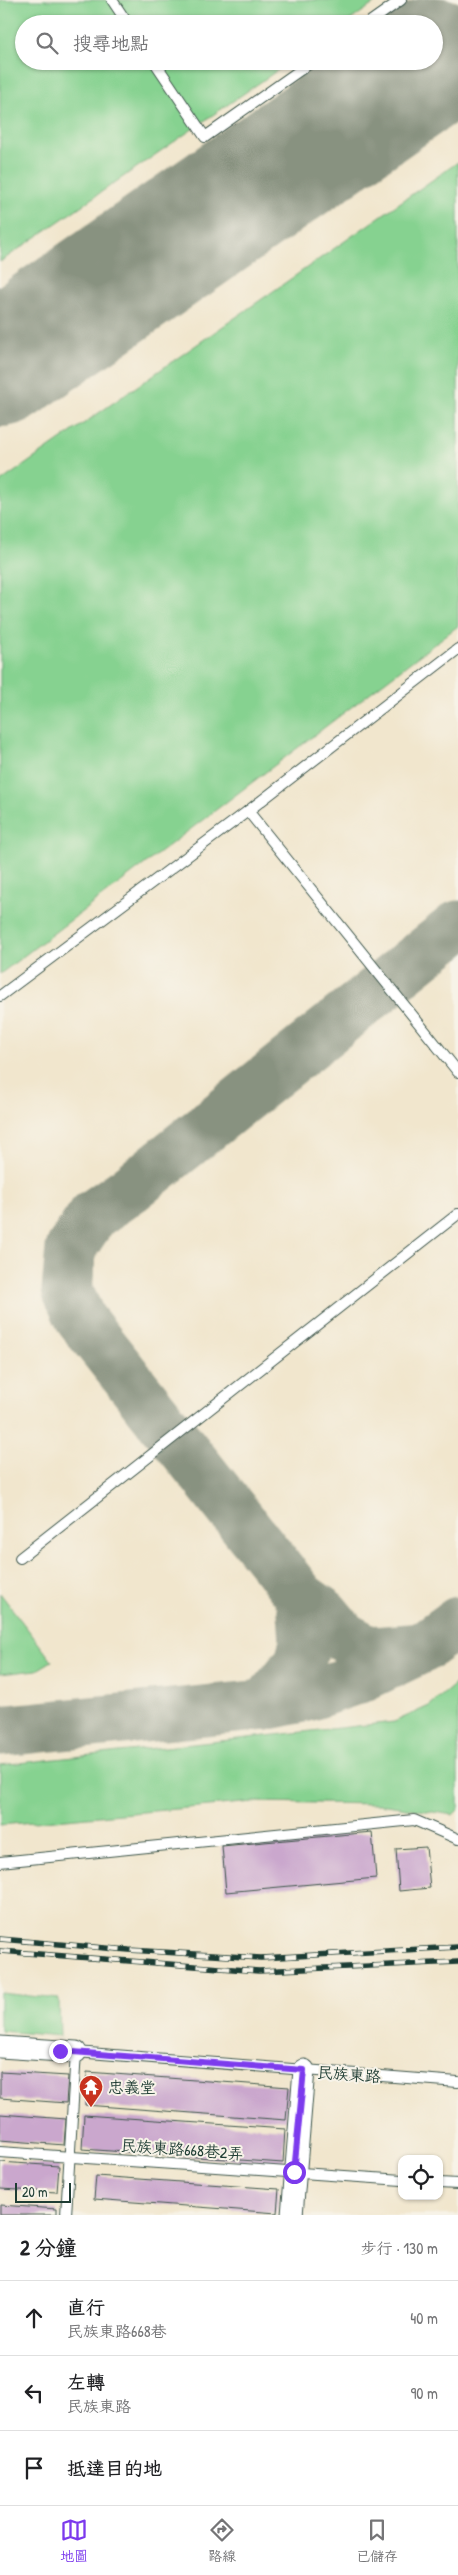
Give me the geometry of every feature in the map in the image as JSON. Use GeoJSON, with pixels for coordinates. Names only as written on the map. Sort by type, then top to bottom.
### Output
{"type":"FeatureCollection","features":[{"type":"Feature","properties":{"kind":"street","name":"民族東路"},"geometry":{"type":"LineString","coordinates":[[0,2046],[76,2052]]}},
{"type":"Feature","properties":{"kind":"street"},"geometry":{"type":"LineString","coordinates":[[292,2215],[294,2172],[304,2070]]}},
{"type":"Feature","properties":{"kind":"lane"},"geometry":{"type":"LineString","coordinates":[[112,0],[122,15]]}},
{"type":"Feature","properties":{"kind":"lane"},"geometry":{"type":"LineString","coordinates":[[380,15],[401,0]]}},
{"type":"Feature","properties":{"kind":"lane"},"geometry":{"type":"LineString","coordinates":[[160,70],[206,137],[300,70]]}},
{"type":"Feature","properties":{"kind":"lane"},"geometry":{"type":"LineString","coordinates":[[0,996],[248,811],[458,649]]}},
{"type":"Feature","properties":{"kind":"lane"},"geometry":{"type":"LineString","coordinates":[[248,811],[458,1072]]}},
{"type":"Feature","properties":{"kind":"lane"},"geometry":{"type":"LineString","coordinates":[[20,1558],[458,1214]]}},
{"type":"Feature","properties":{"kind":"lane"},"geometry":{"type":"LineString","coordinates":[[0,1862],[414,1820],[458,1839]]}},
{"type":"Feature","properties":{"kind":"lane"},"geometry":{"type":"LineString","coordinates":[[66,2215],[68,2156],[76,2052]]}},
{"type":"Feature","properties":{"kind":"lane","name":"民族東路"},"geometry":{"type":"LineString","coordinates":[[76,2052],[458,2082]]}},
{"type":"Feature","properties":{"kind":"lane","name":"民族東路668巷2弄"},"geometry":{"type":"LineString","coordinates":[[0,2152],[398,2180]]}},
{"type":"Feature","properties":{"kind":"lane"},"geometry":{"type":"LineString","coordinates":[[443,2183],[458,2184]]}},
{"type":"Feature","properties":{"kind":"green space"},"geometry":{"type":"Polygon","coordinates":[[[0,0],[379,0],[358,15],[15,15],[15,70],[278,70],[0,262],[0,0]]]}},
{"type":"Feature","properties":{"kind":"green space"},"geometry":{"type":"Polygon","coordinates":[[[458,162],[458,626],[0,974],[0,482],[458,162]]]}},
{"type":"Feature","properties":{"kind":"green space"},"geometry":{"type":"Polygon","coordinates":[[[0,1593],[52,1661],[37,1670],[0,1674],[0,1593]]]}},
{"type":"Feature","properties":{"kind":"green space"},"geometry":{"type":"Polygon","coordinates":[[[458,1682],[458,1810],[453,1815],[379,1804],[253,1802],[0,1825],[0,1765],[394,1722],[429,1706],[458,1682]]]}},
{"type":"Feature","properties":{"kind":"green space"},"geometry":{"type":"Polygon","coordinates":[[[0,1993],[59,1999],[60,2036],[0,2031],[0,1993]]]}},
{"type":"Feature","properties":{"kind":"building"},"geometry":{"type":"Polygon","coordinates":[[[372,1832],[376,1878],[226,1892],[222,1846],[372,1832]]]}},
{"type":"Feature","properties":{"kind":"building"},"geometry":{"type":"Polygon","coordinates":[[[426,1847],[430,1888],[399,1891],[396,1849],[426,1847]]]}},
{"type":"Feature","properties":{"kind":"building"},"geometry":{"type":"Polygon","coordinates":[[[0,2072],[68,2076],[66,2103],[0,2098],[0,2072]]]}},
{"type":"Feature","properties":{"kind":"building"},"geometry":{"type":"Polygon","coordinates":[[[87,2072],[289,2087],[286,2120],[85,2105],[87,2072]]]}},
{"type":"Feature","properties":{"kind":"building"},"geometry":{"type":"Polygon","coordinates":[[[0,2114],[66,2119],[64,2145],[0,2140],[0,2114]]]}},
{"type":"Feature","properties":{"kind":"building"},"geometry":{"type":"Polygon","coordinates":[[[84,2115],[285,2129],[283,2163],[82,2149],[84,2115]]]}},
{"type":"Feature","properties":{"kind":"building"},"geometry":{"type":"Polygon","coordinates":[[[0,2162],[59,2166],[57,2192],[0,2189],[0,2162]]]}},
{"type":"Feature","properties":{"kind":"building"},"geometry":{"type":"Polygon","coordinates":[[[96,2176],[279,2189],[277,2213],[94,2199],[96,2176]]]}},
{"type":"Feature","properties":{"kind":"building"},"geometry":{"type":"Polygon","coordinates":[[[0,2205],[57,2209],[57,2215],[0,2215],[0,2205]]]}},
{"type":"Feature","properties":{"kind":"taxiway"},"geometry":{"type":"LineString","coordinates":[[0,363],[458,61]]}},
{"type":"Feature","properties":{"kind":"taxiway"},"geometry":{"type":"LineString","coordinates":[[422,1648],[373,1652],[344,1637],[325,1614],[302,1598],[81,1320],[67,1290],[71,1248],[93,1215],[130,1189],[458,926]]}},
{"type":"Feature","properties":{"kind":"taxiway"},"geometry":{"type":"LineString","coordinates":[[265,1705],[300,1662],[305,1642],[302,1598]]}},
{"type":"Feature","properties":{"kind":"taxiway"},"geometry":{"type":"LineString","coordinates":[[0,1731],[265,1705],[311,1695],[357,1679],[422,1648],[458,1622]]}},
{"type":"Feature","properties":{"kind":"runway"},"geometry":{"type":"LineString","coordinates":[[0,363],[420,70]]}},
{"type":"Feature","properties":{"kind":"railway"},"geometry":{"type":"LineString","coordinates":[[0,1939],[129,1950],[261,1958],[458,1947]]}},
{"type":"Feature","properties":{"kind":"railway"},"geometry":{"type":"LineString","coordinates":[[0,1951],[259,1971],[458,1962]]}},
{"type":"Feature","properties":{"kind":"place","name":"忠義堂"},"geometry":{"type":"Point","coordinates":[91,2108]}},
{"type":"Feature","properties":{"kind":"route"},"geometry":{"type":"LineString","coordinates":[[60,2051],[304,2070],[294,2172]]}}]}
